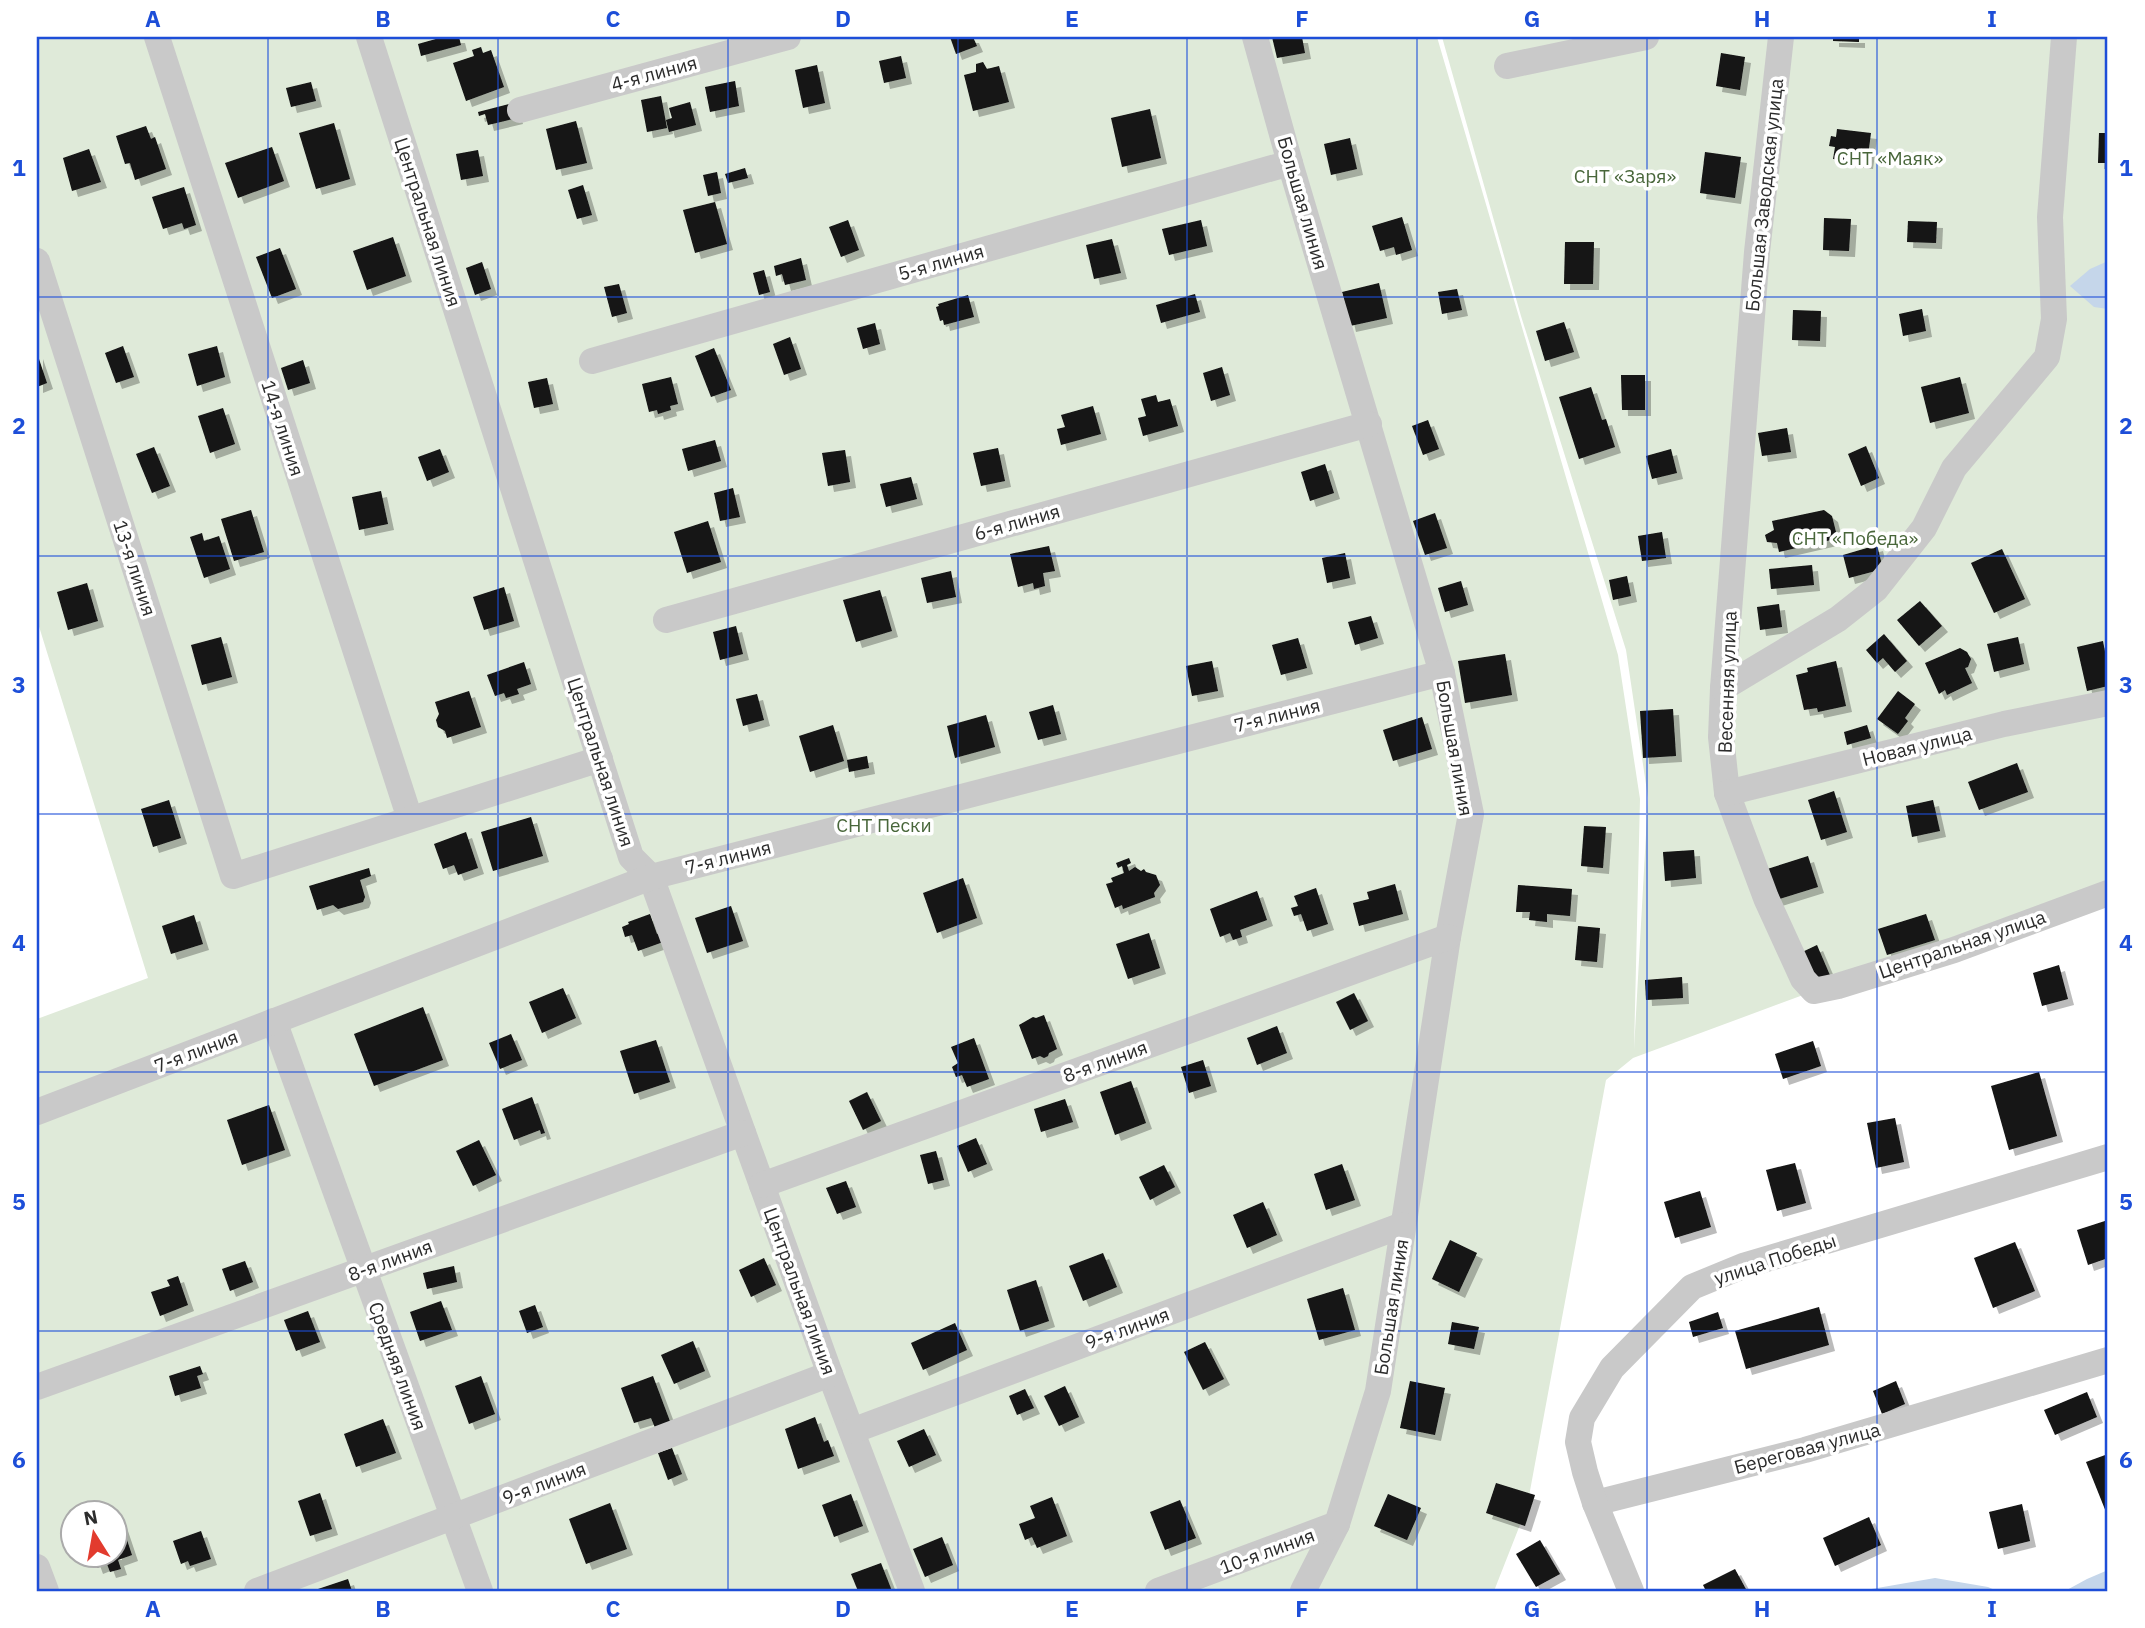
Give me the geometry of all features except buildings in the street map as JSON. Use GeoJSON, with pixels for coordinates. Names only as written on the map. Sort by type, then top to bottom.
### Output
{"type":"FeatureCollection","features":[{"type":"Feature","properties":{"kind":"street","name":"14-я линия"},"geometry":{"type":"LineString","coordinates":[[157,37],[410,820]]}},
{"type":"Feature","properties":{"kind":"street","name":"Центральная линия"},"geometry":{"type":"LineString","coordinates":[[369,37],[631,857],[651,877],[830,1374],[912,1591]]}},
{"type":"Feature","properties":{"kind":"street","name":"4-я линия"},"geometry":{"type":"LineString","coordinates":[[520,110],[788,37]]}},
{"type":"Feature","properties":{"kind":"street","name":"Большая линия"},"geometry":{"type":"LineString","coordinates":[[1255,37],[1442,673],[1471,814],[1448,937],[1378,1391],[1337,1524],[1303,1591]]}},
{"type":"Feature","properties":{"kind":"street"},"geometry":{"type":"LineString","coordinates":[[1507,66],[1646,37]]}},
{"type":"Feature","properties":{"kind":"street","name":"Большая Заводская улица"},"geometry":{"type":"LineString","coordinates":[[1749,354],[1757,251],[1781,37]]}},
{"type":"Feature","properties":{"kind":"street"},"geometry":{"type":"LineString","coordinates":[[1723,688],[1838,619],[1876,589],[1924,528],[1954,468],[2047,357],[2054,319],[2050,217],[2064,37]]}},
{"type":"Feature","properties":{"kind":"street","name":"5-я линия"},"geometry":{"type":"LineString","coordinates":[[592,362],[1290,163]]}},
{"type":"Feature","properties":{"kind":"street","name":"13-я линия"},"geometry":{"type":"LineString","coordinates":[[37,261],[233,876],[410,820]]}},
{"type":"Feature","properties":{"kind":"street","name":"Весенняя улица"},"geometry":{"type":"LineString","coordinates":[[1749,354],[1721,737],[1727,793],[1766,898],[1803,979],[1814,991]]}},
{"type":"Feature","properties":{"kind":"street","name":"6-я линия"},"geometry":{"type":"LineString","coordinates":[[666,620],[1369,424]]}},
{"type":"Feature","properties":{"kind":"street","name":"7-я линия"},"geometry":{"type":"LineString","coordinates":[[37,1112],[651,877],[1442,673]]}},
{"type":"Feature","properties":{"kind":"street","name":"Новая улица"},"geometry":{"type":"LineString","coordinates":[[1727,793],[2004,724],[2108,704]]}},
{"type":"Feature","properties":{"kind":"street"},"geometry":{"type":"LineString","coordinates":[[410,820],[600,759]]}},
{"type":"Feature","properties":{"kind":"street","name":"Центральная улица"},"geometry":{"type":"LineString","coordinates":[[1814,991],[1954,950],[2108,893]]}},
{"type":"Feature","properties":{"kind":"street","name":"8-я линия"},"geometry":{"type":"LineString","coordinates":[[762,1185],[1448,937]]}},
{"type":"Feature","properties":{"kind":"street","name":"Средняя линия"},"geometry":{"type":"LineString","coordinates":[[274,1021],[480,1591]]}},
{"type":"Feature","properties":{"kind":"street","name":"8-я линия"},"geometry":{"type":"LineString","coordinates":[[37,1387],[743,1133]]}},
{"type":"Feature","properties":{"kind":"street","name":"улица Победы"},"geometry":{"type":"LineString","coordinates":[[1595,1503],[1578,1442],[1582,1418],[1612,1368],[1692,1287],[1743,1266],[2108,1157]]}},
{"type":"Feature","properties":{"kind":"street","name":"9-я линия"},"geometry":{"type":"LineString","coordinates":[[852,1431],[1403,1225]]}},
{"type":"Feature","properties":{"kind":"street","name":"Береговая улица"},"geometry":{"type":"LineString","coordinates":[[1595,1503],[1805,1450],[2108,1360]]}},
{"type":"Feature","properties":{"kind":"street","name":"9-я линия"},"geometry":{"type":"LineString","coordinates":[[257,1591],[830,1374]]}},
{"type":"Feature","properties":{"kind":"street"},"geometry":{"type":"LineString","coordinates":[[1595,1503],[1631,1591]]}},
{"type":"Feature","properties":{"kind":"street","name":"10-я линия"},"geometry":{"type":"LineString","coordinates":[[1158,1591],[1337,1524]]}},
{"type":"Feature","properties":{"kind":"street"},"geometry":{"type":"LineString","coordinates":[[37,1567],[46,1591]]}},
{"type":"Feature","properties":{"kind":"green space","name":"СНТ Пески"},"geometry":{"type":"Polygon","coordinates":[[[37,37],[1437,37],[1618,655],[1640,799],[1634,1050],[1648,798],[1626,650],[1521,316],[1442,37],[2108,37],[2108,893],[1814,991],[1633,1058],[1606,1080],[1527,1507],[1494,1591],[37,1591],[37,1019],[148,978],[37,620],[37,37]]]}},
{"type":"Feature","properties":{"kind":"water"},"geometry":{"type":"Polygon","coordinates":[[[2108,261],[2108,309],[2094,307],[2070,286],[2090,269],[2108,261]]]}},
{"type":"Feature","properties":{"kind":"water"},"geometry":{"type":"Polygon","coordinates":[[[2108,1570],[2108,1591],[2065,1591],[2087,1579],[2108,1570]]]}},
{"type":"Feature","properties":{"kind":"water"},"geometry":{"type":"Polygon","coordinates":[[[1935,1578],[1997,1591],[1860,1591],[1935,1578]]]}},
{"type":"Feature","properties":{"kind":"park label","name":"СНТ «Маяк»"},"geometry":{"type":"Point","coordinates":[1890,158]}},
{"type":"Feature","properties":{"kind":"park label","name":"СНТ «Заря»"},"geometry":{"type":"Point","coordinates":[1625,176]}},
{"type":"Feature","properties":{"kind":"park label","name":"СНТ «Победа»"},"geometry":{"type":"Point","coordinates":[1855,538]}}]}
